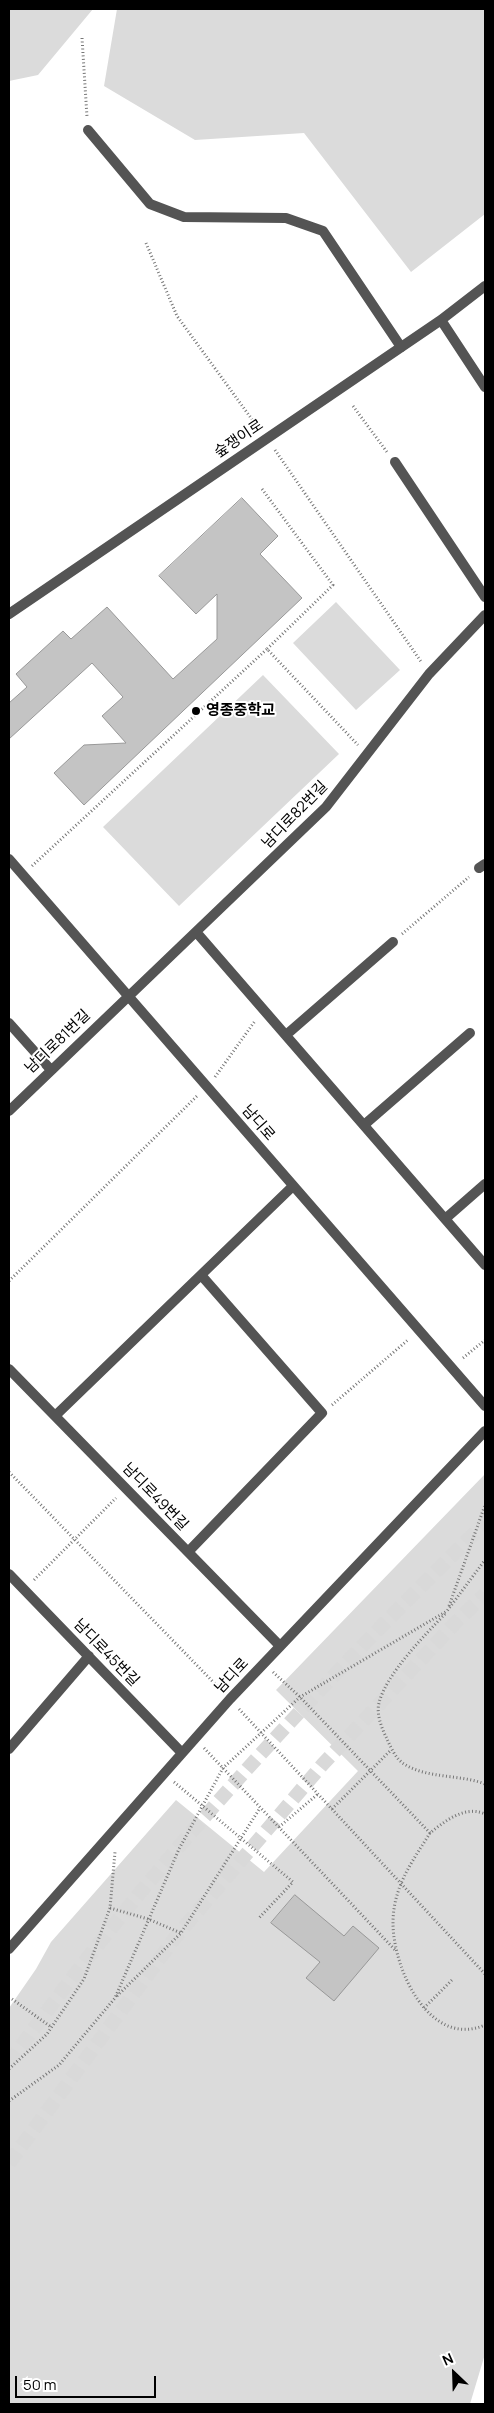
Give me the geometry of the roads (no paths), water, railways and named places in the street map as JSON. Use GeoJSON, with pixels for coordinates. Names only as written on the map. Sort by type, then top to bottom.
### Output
{"type":"FeatureCollection","features":[{"type":"Feature","properties":{"kind":"street"},"geometry":{"type":"LineString","coordinates":[[88,130],[150,204],[184,217],[286,218],[322,231],[401,347]]}},
{"type":"Feature","properties":{"kind":"street","name":"숲쟁이로"},"geometry":{"type":"LineString","coordinates":[[9,614],[441,320],[485,286]]}},
{"type":"Feature","properties":{"kind":"street"},"geometry":{"type":"LineString","coordinates":[[441,320],[485,387]]}},
{"type":"Feature","properties":{"kind":"street"},"geometry":{"type":"LineString","coordinates":[[395,462],[485,597]]}},
{"type":"Feature","properties":{"kind":"street","name":"남디로82번길"},"geometry":{"type":"LineString","coordinates":[[128,996],[326,807],[429,674],[485,615]]}},
{"type":"Feature","properties":{"kind":"street","name":"남디로"},"geometry":{"type":"LineString","coordinates":[[9,859],[485,1406]]}},
{"type":"Feature","properties":{"kind":"street"},"geometry":{"type":"LineString","coordinates":[[197,932],[485,1266]]}},
{"type":"Feature","properties":{"kind":"street"},"geometry":{"type":"LineString","coordinates":[[286,1035],[392,942]]}},
{"type":"Feature","properties":{"kind":"street","name":"남디로81번길"},"geometry":{"type":"LineString","coordinates":[[9,1111],[128,996]]}},
{"type":"Feature","properties":{"kind":"street"},"geometry":{"type":"LineString","coordinates":[[9,1023],[51,1070]]}},
{"type":"Feature","properties":{"kind":"street"},"geometry":{"type":"LineString","coordinates":[[364,1125],[470,1033]]}},
{"type":"Feature","properties":{"kind":"street"},"geometry":{"type":"LineString","coordinates":[[446,1220],[485,1184]]}},
{"type":"Feature","properties":{"kind":"street"},"geometry":{"type":"LineString","coordinates":[[55,1416],[293,1186]]}},
{"type":"Feature","properties":{"kind":"street"},"geometry":{"type":"LineString","coordinates":[[188,1552],[322,1413],[201,1275]]}},
{"type":"Feature","properties":{"kind":"street","name":"남디로49번길"},"geometry":{"type":"LineString","coordinates":[[9,1369],[280,1646]]}},
{"type":"Feature","properties":{"kind":"street","name":"남디로"},"geometry":{"type":"LineString","coordinates":[[9,1949],[230,1699],[485,1431]]}},
{"type":"Feature","properties":{"kind":"street","name":"남디로45번길"},"geometry":{"type":"LineString","coordinates":[[9,1574],[182,1753]]}},
{"type":"Feature","properties":{"kind":"street"},"geometry":{"type":"LineString","coordinates":[[9,1748],[89,1656]]}},
{"type":"Feature","properties":{"kind":"tunnel"},"geometry":{"type":"LineString","coordinates":[[9,2063],[118,1920],[235,1782],[358,1650],[485,1523]]}},
{"type":"Feature","properties":{"kind":"tunnel"},"geometry":{"type":"LineString","coordinates":[[9,2163],[174,1939],[323,1764],[457,1621],[485,1594]]}},
{"type":"Feature","properties":{"kind":"place","name":"영종중학교"},"geometry":{"type":"Point","coordinates":[196,711]}}]}
